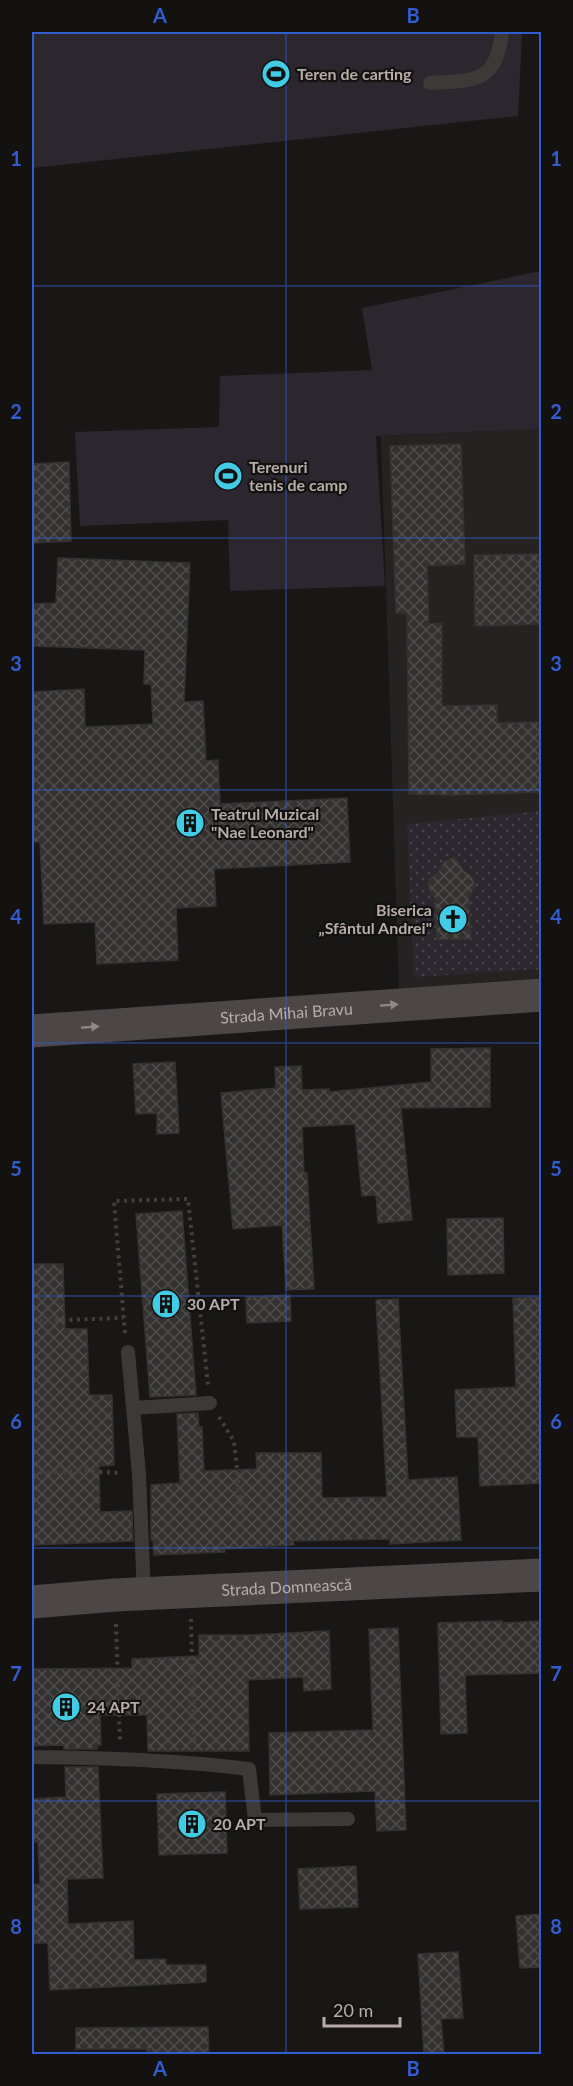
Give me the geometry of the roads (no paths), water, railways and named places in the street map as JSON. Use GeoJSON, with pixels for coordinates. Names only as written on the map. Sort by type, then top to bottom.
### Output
{"type":"FeatureCollection","features":[{"type":"Feature","properties":{"kind":"street","name":"Strada Mihai Bravu"},"geometry":{"type":"LineString","coordinates":[[32,1031],[542,995]]}},
{"type":"Feature","properties":{"kind":"street","name":"Strada Domnească"},"geometry":{"type":"LineString","coordinates":[[32,1602],[130,1595],[542,1575]]}},
{"type":"Feature","properties":{"kind":"lane"},"geometry":{"type":"LineString","coordinates":[[430,83],[468,81],[485,76],[495,62],[502,32]]}},
{"type":"Feature","properties":{"kind":"lane"},"geometry":{"type":"LineString","coordinates":[[128,1352],[139,1474],[130,1595]]}},
{"type":"Feature","properties":{"kind":"lane"},"geometry":{"type":"LineString","coordinates":[[134,1408],[210,1403]]}},
{"type":"Feature","properties":{"kind":"lane"},"geometry":{"type":"LineString","coordinates":[[32,1757],[194,1762],[249,1769],[255,1820],[348,1819]]}},
{"type":"Feature","properties":{"kind":"place","name":"Teren de carting"},"geometry":{"type":"Point","coordinates":[276,74]}},
{"type":"Feature","properties":{"kind":"place","name":"Terenuri tenis de camp"},"geometry":{"type":"Point","coordinates":[228,476]}},
{"type":"Feature","properties":{"kind":"place","name":"Teatrul Muzical \"Nae Leonard\""},"geometry":{"type":"Point","coordinates":[190,823]}},
{"type":"Feature","properties":{"kind":"place","name":"Biserica „Sfântul Andrei\""},"geometry":{"type":"Point","coordinates":[453,919]}},
{"type":"Feature","properties":{"kind":"place","name":"30 APT"},"geometry":{"type":"Point","coordinates":[166,1304]}},
{"type":"Feature","properties":{"kind":"place","name":"24 APT"},"geometry":{"type":"Point","coordinates":[66,1707]}},
{"type":"Feature","properties":{"kind":"place","name":"20 APT"},"geometry":{"type":"Point","coordinates":[192,1824]}}]}
